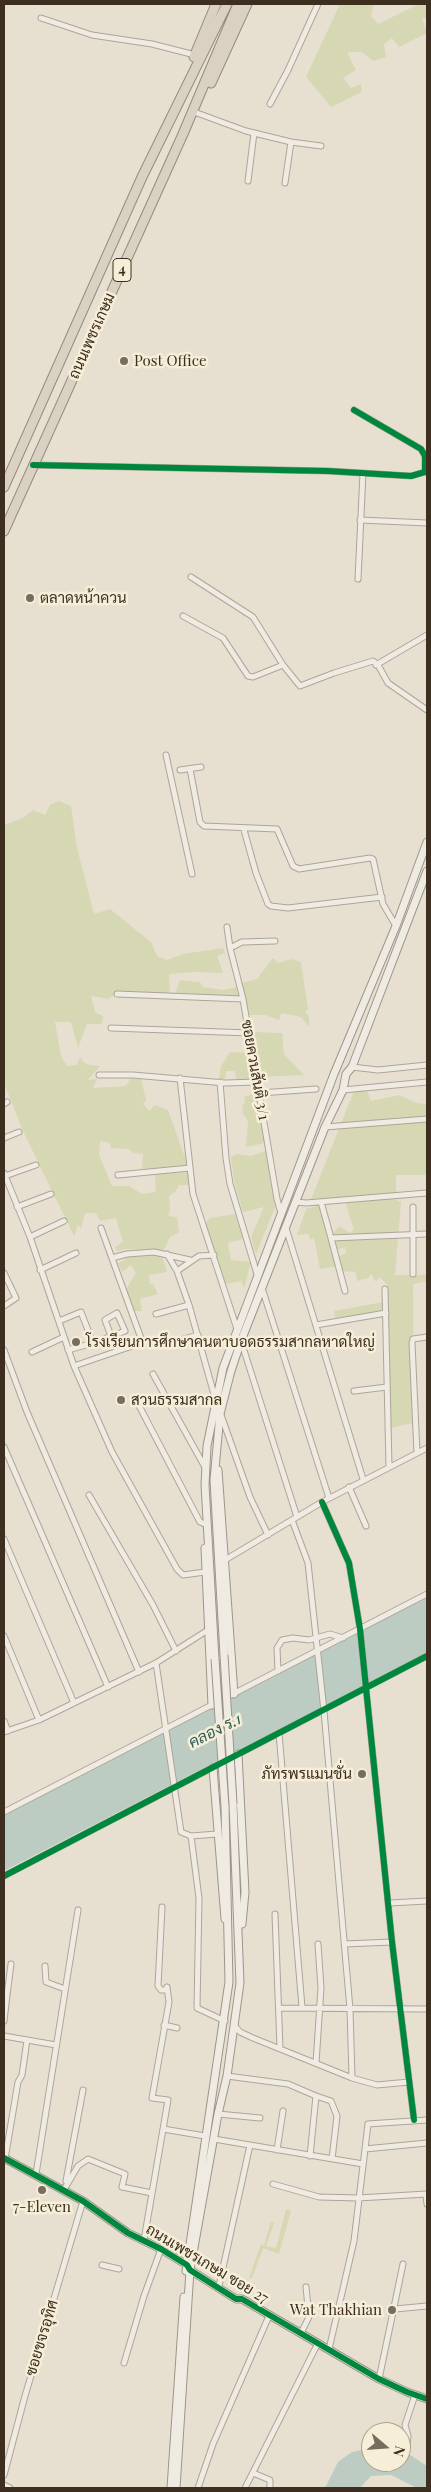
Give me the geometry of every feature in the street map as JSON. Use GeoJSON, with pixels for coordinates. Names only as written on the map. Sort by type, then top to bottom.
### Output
{"type":"FeatureCollection","features":[{"type":"Feature","properties":{"kind":"highway"},"geometry":{"type":"LineString","coordinates":[[176,104],[216,4]]}},
{"type":"Feature","properties":{"kind":"highway","name":"ถนนเพชรเกษม"},"geometry":{"type":"LineString","coordinates":[[4,487],[7,472],[176,104],[226,4]]}},
{"type":"Feature","properties":{"kind":"highway"},"geometry":{"type":"LineString","coordinates":[[184,134],[197,113],[247,4]]}},
{"type":"Feature","properties":{"kind":"highway","name":"ถนนเพชรเกษม"},"geometry":{"type":"LineString","coordinates":[[4,531],[184,134],[237,6]]}},
{"type":"Feature","properties":{"kind":"main road"},"geometry":{"type":"LineString","coordinates":[[212,1705],[204,1572],[205,1485],[207,1446],[216,1398],[237,1329],[257,1274],[367,989],[396,926],[427,842]]}},
{"type":"Feature","properties":{"kind":"main road"},"geometry":{"type":"LineString","coordinates":[[176,2488],[188,2268],[227,2076],[240,1983],[233,1804],[214,1480],[220,1414],[240,1341],[326,1127],[343,1090],[346,1074],[352,1067],[427,871]]}},
{"type":"Feature","properties":{"kind":"main road"},"geometry":{"type":"LineString","coordinates":[[367,989],[379,994]]}},
{"type":"Feature","properties":{"kind":"main road"},"geometry":{"type":"LineString","coordinates":[[216,1445],[234,1694]]}},
{"type":"Feature","properties":{"kind":"main road"},"geometry":{"type":"LineString","coordinates":[[171,2488],[188,2268],[205,2136],[225,2021],[230,1954],[225,1807],[205,1485]]}},
{"type":"Feature","properties":{"kind":"main road"},"geometry":{"type":"LineString","coordinates":[[238,1754],[245,1892],[240,1955]]}},
{"type":"Feature","properties":{"kind":"main road"},"geometry":{"type":"LineString","coordinates":[[213,1768],[221,1892],[230,1954]]}},
{"type":"Feature","properties":{"kind":"main road","name":"ถนนเพชรเกษม ซอย 27"},"geometry":{"type":"LineString","coordinates":[[4,2158],[83,2201],[128,2233],[161,2249],[236,2299],[242,2299],[379,2379],[427,2399]]}},
{"type":"Feature","properties":{"kind":"street"},"geometry":{"type":"LineString","coordinates":[[270,104],[288,70],[318,4]]}},
{"type":"Feature","properties":{"kind":"street"},"geometry":{"type":"LineString","coordinates":[[40,18],[92,35],[152,44],[195,55]]}},
{"type":"Feature","properties":{"kind":"street"},"geometry":{"type":"LineString","coordinates":[[197,113],[254,133],[291,142],[321,146]]}},
{"type":"Feature","properties":{"kind":"street"},"geometry":{"type":"LineString","coordinates":[[248,182],[254,133]]}},
{"type":"Feature","properties":{"kind":"street"},"geometry":{"type":"LineString","coordinates":[[285,182],[291,142]]}},
{"type":"Feature","properties":{"kind":"street"},"geometry":{"type":"LineString","coordinates":[[33,465],[418,474],[425,472],[425,456],[417,446],[354,410]]}},
{"type":"Feature","properties":{"kind":"street"},"geometry":{"type":"LineString","coordinates":[[358,579],[363,473]]}},
{"type":"Feature","properties":{"kind":"street"},"geometry":{"type":"LineString","coordinates":[[360,520],[427,523]]}},
{"type":"Feature","properties":{"kind":"street"},"geometry":{"type":"LineString","coordinates":[[191,577],[254,616],[283,665],[300,686],[372,661],[395,689],[427,710]]}},
{"type":"Feature","properties":{"kind":"street"},"geometry":{"type":"LineString","coordinates":[[183,616],[223,638],[248,676],[253,677],[283,665]]}},
{"type":"Feature","properties":{"kind":"street"},"geometry":{"type":"LineString","coordinates":[[376,665],[427,635]]}},
{"type":"Feature","properties":{"kind":"street"},"geometry":{"type":"LineString","coordinates":[[166,754],[192,874]]}},
{"type":"Feature","properties":{"kind":"street"},"geometry":{"type":"LineString","coordinates":[[180,770],[201,767]]}},
{"type":"Feature","properties":{"kind":"street"},"geometry":{"type":"LineString","coordinates":[[190,769],[200,822],[204,826],[244,830],[277,830],[293,866],[299,869],[373,859],[387,912],[396,926]]}},
{"type":"Feature","properties":{"kind":"street"},"geometry":{"type":"LineString","coordinates":[[244,830],[256,873],[268,904],[271,906],[288,908],[382,897]]}},
{"type":"Feature","properties":{"kind":"street","name":"ซอยควนสันติ 3/1"},"geometry":{"type":"LineString","coordinates":[[226,928],[250,1034],[281,1214]]}},
{"type":"Feature","properties":{"kind":"street"},"geometry":{"type":"LineString","coordinates":[[230,948],[242,942],[275,942]]}},
{"type":"Feature","properties":{"kind":"street"},"geometry":{"type":"LineString","coordinates":[[117,994],[243,999]]}},
{"type":"Feature","properties":{"kind":"street"},"geometry":{"type":"LineString","coordinates":[[110,1028],[250,1034]]}},
{"type":"Feature","properties":{"kind":"street"},"geometry":{"type":"LineString","coordinates":[[352,1067],[378,1070],[427,1065]]}},
{"type":"Feature","properties":{"kind":"street"},"geometry":{"type":"LineString","coordinates":[[98,1076],[258,1082]]}},
{"type":"Feature","properties":{"kind":"street"},"geometry":{"type":"LineString","coordinates":[[180,1078],[193,1194],[237,1329]]}},
{"type":"Feature","properties":{"kind":"street"},"geometry":{"type":"LineString","coordinates":[[220,1082],[230,1184],[257,1274]]}},
{"type":"Feature","properties":{"kind":"street"},"geometry":{"type":"LineString","coordinates":[[343,1090],[427,1082]]}},
{"type":"Feature","properties":{"kind":"street"},"geometry":{"type":"LineString","coordinates":[[260,1093],[316,1089]]}},
{"type":"Feature","properties":{"kind":"street"},"geometry":{"type":"LineString","coordinates":[[326,1127],[427,1119]]}},
{"type":"Feature","properties":{"kind":"street"},"geometry":{"type":"LineString","coordinates":[[4,1138],[19,1132]]}},
{"type":"Feature","properties":{"kind":"street"},"geometry":{"type":"LineString","coordinates":[[36,1165],[4,1175],[30,1236],[74,1366],[112,1452],[177,1569],[183,1575],[204,1572]]}},
{"type":"Feature","properties":{"kind":"street"},"geometry":{"type":"LineString","coordinates":[[118,1175],[190,1168]]}},
{"type":"Feature","properties":{"kind":"street"},"geometry":{"type":"LineString","coordinates":[[296,1202],[321,1202],[427,1193]]}},
{"type":"Feature","properties":{"kind":"street"},"geometry":{"type":"LineString","coordinates":[[18,1207],[51,1194]]}},
{"type":"Feature","properties":{"kind":"street"},"geometry":{"type":"LineString","coordinates":[[321,1202],[346,1291]]}},
{"type":"Feature","properties":{"kind":"street"},"geometry":{"type":"LineString","coordinates":[[413,1207],[413,1274]]}},
{"type":"Feature","properties":{"kind":"street"},"geometry":{"type":"LineString","coordinates":[[30,1236],[64,1221]]}},
{"type":"Feature","properties":{"kind":"street"},"geometry":{"type":"LineString","coordinates":[[74,1366],[138,1344],[142,1340],[102,1228]]}},
{"type":"Feature","properties":{"kind":"street"},"geometry":{"type":"LineString","coordinates":[[286,1228],[363,1479]]}},
{"type":"Feature","properties":{"kind":"street"},"geometry":{"type":"LineString","coordinates":[[331,1238],[427,1234]]}},
{"type":"Feature","properties":{"kind":"street"},"geometry":{"type":"LineString","coordinates":[[112,1258],[142,1252],[167,1254],[190,1260]]}},
{"type":"Feature","properties":{"kind":"street"},"geometry":{"type":"LineString","coordinates":[[40,1270],[76,1253]]}},
{"type":"Feature","properties":{"kind":"street"},"geometry":{"type":"LineString","coordinates":[[167,1254],[177,1271],[189,1305],[216,1398]]}},
{"type":"Feature","properties":{"kind":"street"},"geometry":{"type":"LineString","coordinates":[[177,1271],[190,1260],[201,1256],[214,1255]]}},
{"type":"Feature","properties":{"kind":"street"},"geometry":{"type":"LineString","coordinates":[[4,1273],[16,1298],[4,1306]]}},
{"type":"Feature","properties":{"kind":"street"},"geometry":{"type":"LineString","coordinates":[[262,1288],[329,1498]]}},
{"type":"Feature","properties":{"kind":"street"},"geometry":{"type":"LineString","coordinates":[[385,1288],[389,1467]]}},
{"type":"Feature","properties":{"kind":"street"},"geometry":{"type":"LineString","coordinates":[[156,1314],[189,1305]]}},
{"type":"Feature","properties":{"kind":"street"},"geometry":{"type":"LineString","coordinates":[[59,1321],[81,1312],[93,1343]]}},
{"type":"Feature","properties":{"kind":"street"},"geometry":{"type":"LineString","coordinates":[[68,1350],[93,1343],[111,1336],[125,1330],[117,1313],[105,1320],[111,1336]]}},
{"type":"Feature","properties":{"kind":"street"},"geometry":{"type":"LineString","coordinates":[[316,1325],[386,1313]]}},
{"type":"Feature","properties":{"kind":"street"},"geometry":{"type":"LineString","coordinates":[[162,1345],[198,1335]]}},
{"type":"Feature","properties":{"kind":"street"},"geometry":{"type":"LineString","coordinates":[[32,1352],[64,1337]]}},
{"type":"Feature","properties":{"kind":"street"},"geometry":{"type":"LineString","coordinates":[[417,1453],[412,1343],[417,1337],[427,1337]]}},
{"type":"Feature","properties":{"kind":"street"},"geometry":{"type":"LineString","coordinates":[[240,1341],[308,1563],[316,1652],[324,1711],[350,2009],[352,2078]]}},
{"type":"Feature","properties":{"kind":"street"},"geometry":{"type":"LineString","coordinates":[[4,1350],[27,1412],[138,1672]]}},
{"type":"Feature","properties":{"kind":"street"},"geometry":{"type":"LineString","coordinates":[[153,1374],[206,1470]]}},
{"type":"Feature","properties":{"kind":"street"},"geometry":{"type":"LineString","coordinates":[[354,1391],[387,1387]]}},
{"type":"Feature","properties":{"kind":"street"},"geometry":{"type":"LineString","coordinates":[[135,1398],[200,1522],[205,1524]]}},
{"type":"Feature","properties":{"kind":"street"},"geometry":{"type":"LineString","coordinates":[[220,1414],[250,1497],[268,1535]]}},
{"type":"Feature","properties":{"kind":"street"},"geometry":{"type":"LineString","coordinates":[[4,1447],[108,1687]]}},
{"type":"Feature","properties":{"kind":"street"},"geometry":{"type":"LineString","coordinates":[[225,1560],[363,1479],[427,1448]]}},
{"type":"Feature","properties":{"kind":"street"},"geometry":{"type":"LineString","coordinates":[[349,1487],[366,1526]]}},
{"type":"Feature","properties":{"kind":"street"},"geometry":{"type":"LineString","coordinates":[[89,1495],[153,1605],[176,1651]]}},
{"type":"Feature","properties":{"kind":"street"},"geometry":{"type":"LineString","coordinates":[[322,1502],[349,1563],[360,1632],[390,1903],[392,1942],[414,2120]]}},
{"type":"Feature","properties":{"kind":"street"},"geometry":{"type":"LineString","coordinates":[[4,1539],[74,1703]]}},
{"type":"Feature","properties":{"kind":"street"},"geometry":{"type":"LineString","coordinates":[[4,1812],[343,1638],[360,1632],[427,1594]]}},
{"type":"Feature","properties":{"kind":"street"},"geometry":{"type":"LineString","coordinates":[[4,1721],[6,1731],[40,1720],[156,1663],[208,1630]]}},
{"type":"Feature","properties":{"kind":"street"},"geometry":{"type":"LineString","coordinates":[[278,1671],[278,1648],[282,1640],[293,1638],[315,1639],[330,1634],[343,1638]]}},
{"type":"Feature","properties":{"kind":"street"},"geometry":{"type":"LineString","coordinates":[[4,1636],[40,1720]]}},
{"type":"Feature","properties":{"kind":"street"},"geometry":{"type":"LineString","coordinates":[[4,1876],[324,1711],[366,1685],[427,1656]]}},
{"type":"Feature","properties":{"kind":"street"},"geometry":{"type":"LineString","coordinates":[[156,1663],[167,1727],[181,1832],[191,1836],[217,1834]]}},
{"type":"Feature","properties":{"kind":"street"},"geometry":{"type":"LineString","coordinates":[[279,1733],[302,2007]]}},
{"type":"Feature","properties":{"kind":"street"},"geometry":{"type":"LineString","coordinates":[[191,1836],[199,1898],[197,2008],[225,2021]]}},
{"type":"Feature","properties":{"kind":"street"},"geometry":{"type":"LineString","coordinates":[[390,1903],[427,1901]]}},
{"type":"Feature","properties":{"kind":"street"},"geometry":{"type":"LineString","coordinates":[[144,2240],[168,2100],[152,2098],[169,2002],[167,1988],[161,1990],[158,1986],[162,1907]]}},
{"type":"Feature","properties":{"kind":"street"},"geometry":{"type":"LineString","coordinates":[[36,2174],[78,1910]]}},
{"type":"Feature","properties":{"kind":"street"},"geometry":{"type":"LineString","coordinates":[[275,1914],[280,2048]]}},
{"type":"Feature","properties":{"kind":"street"},"geometry":{"type":"LineString","coordinates":[[344,1944],[392,1942]]}},
{"type":"Feature","properties":{"kind":"street"},"geometry":{"type":"LineString","coordinates":[[316,2063],[320,2008],[318,1944]]}},
{"type":"Feature","properties":{"kind":"street"},"geometry":{"type":"LineString","coordinates":[[4,2021],[11,1964]]}},
{"type":"Feature","properties":{"kind":"street"},"geometry":{"type":"LineString","coordinates":[[45,1966],[46,1982],[66,1989]]}},
{"type":"Feature","properties":{"kind":"street"},"geometry":{"type":"LineString","coordinates":[[279,2008],[427,2009]]}},
{"type":"Feature","properties":{"kind":"street"},"geometry":{"type":"LineString","coordinates":[[164,2025],[177,2028]]}},
{"type":"Feature","properties":{"kind":"street"},"geometry":{"type":"LineString","coordinates":[[234,2025],[240,2032],[352,2078],[378,2086],[410,2082]]}},
{"type":"Feature","properties":{"kind":"street"},"geometry":{"type":"LineString","coordinates":[[4,2036],[56,2045]]}},
{"type":"Feature","properties":{"kind":"street"},"geometry":{"type":"LineString","coordinates":[[4,2158],[28,2040]]}},
{"type":"Feature","properties":{"kind":"street"},"geometry":{"type":"LineString","coordinates":[[227,2076],[288,2084],[331,2100],[337,2116],[332,2159]]}},
{"type":"Feature","properties":{"kind":"street"},"geometry":{"type":"LineString","coordinates":[[64,2190],[83,2090]]}},
{"type":"Feature","properties":{"kind":"street"},"geometry":{"type":"LineString","coordinates":[[310,2156],[316,2096]]}},
{"type":"Feature","properties":{"kind":"street"},"geometry":{"type":"LineString","coordinates":[[277,2150],[284,2110]]}},
{"type":"Feature","properties":{"kind":"street"},"geometry":{"type":"LineString","coordinates":[[218,2114],[260,2118]]}},
{"type":"Feature","properties":{"kind":"street"},"geometry":{"type":"LineString","coordinates":[[329,2349],[354,2241],[368,2124],[427,2120]]}},
{"type":"Feature","properties":{"kind":"street"},"geometry":{"type":"LineString","coordinates":[[164,2129],[205,2136]]}},
{"type":"Feature","properties":{"kind":"street"},"geometry":{"type":"LineString","coordinates":[[214,2139],[363,2164]]}},
{"type":"Feature","properties":{"kind":"street"},"geometry":{"type":"LineString","coordinates":[[365,2148],[427,2143]]}},
{"type":"Feature","properties":{"kind":"street"},"geometry":{"type":"LineString","coordinates":[[219,2286],[250,2145]]}},
{"type":"Feature","properties":{"kind":"street"},"geometry":{"type":"LineString","coordinates":[[64,2190],[78,2166],[88,2159],[125,2174],[122,2187],[152,2194]]}},
{"type":"Feature","properties":{"kind":"street"},"geometry":{"type":"LineString","coordinates":[[273,2184],[319,2197],[358,2198],[427,2194],[427,2204]]}},
{"type":"Feature","properties":{"kind":"street","name":"ซอยขจรอุทิศ"},"geometry":{"type":"LineString","coordinates":[[4,2475],[25,2396],[83,2201]]}},
{"type":"Feature","properties":{"kind":"street"},"geometry":{"type":"LineString","coordinates":[[124,2362],[144,2296],[161,2249]]}},
{"type":"Feature","properties":{"kind":"street"},"geometry":{"type":"LineString","coordinates":[[379,2379],[403,2264]]}},
{"type":"Feature","properties":{"kind":"street"},"geometry":{"type":"LineString","coordinates":[[102,2265],[119,2269]]}},
{"type":"Feature","properties":{"kind":"street"},"geometry":{"type":"LineString","coordinates":[[301,2333],[309,2317],[306,2287]]}},
{"type":"Feature","properties":{"kind":"street"},"geometry":{"type":"LineString","coordinates":[[395,2309],[427,2306]]}},
{"type":"Feature","properties":{"kind":"street"},"geometry":{"type":"LineString","coordinates":[[198,2488],[213,2444],[269,2316]]}},
{"type":"Feature","properties":{"kind":"street"},"geometry":{"type":"LineString","coordinates":[[244,2488],[318,2343]]}},
{"type":"Feature","properties":{"kind":"street"},"geometry":{"type":"LineString","coordinates":[[406,2422],[415,2395]]}},
{"type":"Feature","properties":{"kind":"street"},"geometry":{"type":"LineString","coordinates":[[253,2473],[270,2480],[270,2488]]}},
{"type":"Feature","properties":{"kind":"street"},"geometry":{"type":"LineString","coordinates":[[4,2486],[10,2488]]}},
{"type":"Feature","properties":{"kind":"green space"},"geometry":{"type":"Polygon","coordinates":[[[340,4],[374,4],[371,16],[378,24],[419,4],[427,4],[427,18],[422,18],[427,33],[399,47],[392,38],[384,44],[386,57],[373,61],[362,52],[347,52],[356,70],[343,78],[351,88],[361,84],[362,92],[331,107],[306,77],[340,4]]]}},
{"type":"Feature","properties":{"kind":"green space"},"geometry":{"type":"Polygon","coordinates":[[[59,801],[71,806],[77,848],[94,914],[110,909],[151,942],[157,956],[167,960],[183,954],[223,948],[225,953],[217,956],[223,973],[193,972],[169,974],[170,994],[120,991],[108,999],[91,996],[95,1012],[103,1016],[102,1024],[87,1024],[78,1048],[71,1022],[55,1022],[61,1056],[67,1066],[77,1065],[80,1057],[83,1062],[89,1065],[100,1066],[88,1080],[97,1079],[93,1088],[126,1086],[130,1079],[141,1079],[146,1100],[143,1104],[150,1111],[154,1105],[168,1110],[188,1166],[142,1169],[143,1154],[134,1153],[128,1149],[111,1148],[110,1143],[100,1141],[99,1155],[112,1186],[129,1186],[142,1194],[156,1192],[155,1174],[189,1172],[190,1185],[179,1185],[175,1192],[169,1196],[170,1209],[168,1216],[177,1217],[179,1232],[170,1237],[164,1250],[126,1249],[117,1251],[115,1247],[123,1242],[116,1218],[100,1221],[96,1213],[85,1213],[81,1229],[78,1224],[74,1236],[23,1131],[4,1083],[4,825],[23,818],[33,810],[45,815],[50,805],[59,801]]]}},
{"type":"Feature","properties":{"kind":"green space"},"geometry":{"type":"Polygon","coordinates":[[[273,958],[278,963],[291,959],[301,962],[308,1010],[305,1012],[309,1016],[309,1027],[301,1017],[281,1013],[279,1020],[265,1015],[246,1015],[238,984],[257,979],[273,958]]]}},
{"type":"Feature","properties":{"kind":"green space"},"geometry":{"type":"Polygon","coordinates":[[[180,980],[200,982],[203,987],[223,990],[236,987],[239,999],[186,993],[174,997],[180,980]]]}},
{"type":"Feature","properties":{"kind":"green space"},"geometry":{"type":"Polygon","coordinates":[[[249,1032],[282,1033],[284,1054],[304,1075],[257,1077],[249,1032]]]}},
{"type":"Feature","properties":{"kind":"green space"},"geometry":{"type":"Polygon","coordinates":[[[230,1052],[250,1053],[254,1080],[236,1079],[235,1071],[226,1071],[225,1079],[219,1079],[221,1066],[230,1052]]]}},
{"type":"Feature","properties":{"kind":"green space"},"geometry":{"type":"Polygon","coordinates":[[[366,1088],[371,1101],[400,1095],[416,1103],[427,1104],[427,1175],[396,1175],[396,1194],[311,1199],[354,1091],[366,1088]]]}},
{"type":"Feature","properties":{"kind":"green space"},"geometry":{"type":"Polygon","coordinates":[[[256,1093],[265,1143],[246,1147],[248,1121],[243,1114],[242,1105],[245,1104],[244,1097],[256,1093]]]}},
{"type":"Feature","properties":{"kind":"green space"},"geometry":{"type":"Polygon","coordinates":[[[266,1151],[275,1207],[256,1254],[251,1237],[264,1207],[243,1212],[235,1185],[231,1157],[237,1154],[251,1156],[266,1151]]]}},
{"type":"Feature","properties":{"kind":"green space"},"geometry":{"type":"Polygon","coordinates":[[[392,1198],[401,1202],[395,1275],[427,1275],[427,1281],[413,1284],[413,1423],[390,1428],[388,1285],[379,1277],[376,1282],[371,1274],[368,1278],[357,1281],[356,1272],[342,1271],[339,1256],[346,1253],[345,1247],[337,1250],[332,1235],[339,1226],[350,1233],[354,1230],[345,1201],[392,1198]]]}},
{"type":"Feature","properties":{"kind":"green space"},"geometry":{"type":"Polygon","coordinates":[[[323,1204],[338,1266],[320,1269],[314,1238],[310,1240],[309,1234],[297,1235],[306,1209],[323,1204]]]}},
{"type":"Feature","properties":{"kind":"green space"},"geometry":{"type":"Polygon","coordinates":[[[235,1214],[243,1239],[228,1243],[231,1260],[251,1262],[244,1288],[241,1281],[226,1284],[205,1224],[210,1218],[235,1214]]]}},
{"type":"Feature","properties":{"kind":"green space"},"geometry":{"type":"Polygon","coordinates":[[[161,1252],[167,1272],[149,1275],[150,1284],[153,1284],[158,1294],[140,1299],[142,1311],[131,1311],[127,1288],[136,1273],[131,1265],[122,1272],[118,1263],[125,1260],[124,1256],[134,1256],[134,1253],[161,1252]]]}},
{"type":"Feature","properties":{"kind":"green space"},"geometry":{"type":"Polygon","coordinates":[[[383,1302],[383,1316],[343,1324],[343,1320],[336,1321],[334,1311],[383,1302]]]}},
{"type":"Feature","properties":{"kind":"green space"},"geometry":{"type":"Polygon","coordinates":[[[286,2209],[291,2211],[279,2254],[263,2248],[252,2278],[249,2278],[261,2244],[264,2245],[271,2222],[274,2223],[266,2246],[276,2248],[286,2209]]]}},
{"type":"Feature","properties":{"kind":"water","name":"คลอง ร.1"},"geometry":{"type":"Polygon","coordinates":[[[427,1596],[427,1653],[4,1871],[4,1812],[427,1596]]]}},
{"type":"Feature","properties":{"kind":"water"},"geometry":{"type":"Polygon","coordinates":[[[361,2450],[361,2472],[411,2472],[411,2456],[427,2466],[427,2488],[417,2488],[391,2475],[371,2476],[360,2488],[325,2488],[338,2462],[352,2452],[361,2450]]]}},
{"type":"Feature","properties":{"kind":"cycle path"},"geometry":{"type":"LineString","coordinates":[[33,465],[328,471],[411,476],[425,472],[425,456],[421,449],[354,410]]}},
{"type":"Feature","properties":{"kind":"cycle path"},"geometry":{"type":"LineString","coordinates":[[322,1502],[349,1563],[360,1629],[392,1942],[414,2120]]}},
{"type":"Feature","properties":{"kind":"cycle path"},"geometry":{"type":"LineString","coordinates":[[4,1876],[427,1656]]}},
{"type":"Feature","properties":{"kind":"cycle path"},"geometry":{"type":"LineString","coordinates":[[4,2158],[83,2201],[128,2233],[161,2249],[236,2299],[242,2299],[379,2379],[427,2399]]}},
{"type":"Feature","properties":{"kind":"place","name":"Post Office"},"geometry":{"type":"Point","coordinates":[124,361]}},
{"type":"Feature","properties":{"kind":"place","name":"ตลาดหน้าควน"},"geometry":{"type":"Point","coordinates":[30,598]}},
{"type":"Feature","properties":{"kind":"place","name":"โรงเรียนการศึกษาคนตาบอดธรรมสากลหาดใหญ่"},"geometry":{"type":"Point","coordinates":[76,1342]}},
{"type":"Feature","properties":{"kind":"place","name":"สวนธรรมสากล"},"geometry":{"type":"Point","coordinates":[121,1400]}},
{"type":"Feature","properties":{"kind":"place","name":"ภัทรพรแมนชั่น"},"geometry":{"type":"Point","coordinates":[362,1774]}},
{"type":"Feature","properties":{"kind":"place","name":"7-Eleven"},"geometry":{"type":"Point","coordinates":[42,2190]}},
{"type":"Feature","properties":{"kind":"place","name":"Wat Thakhian"},"geometry":{"type":"Point","coordinates":[392,2310]}}]}
